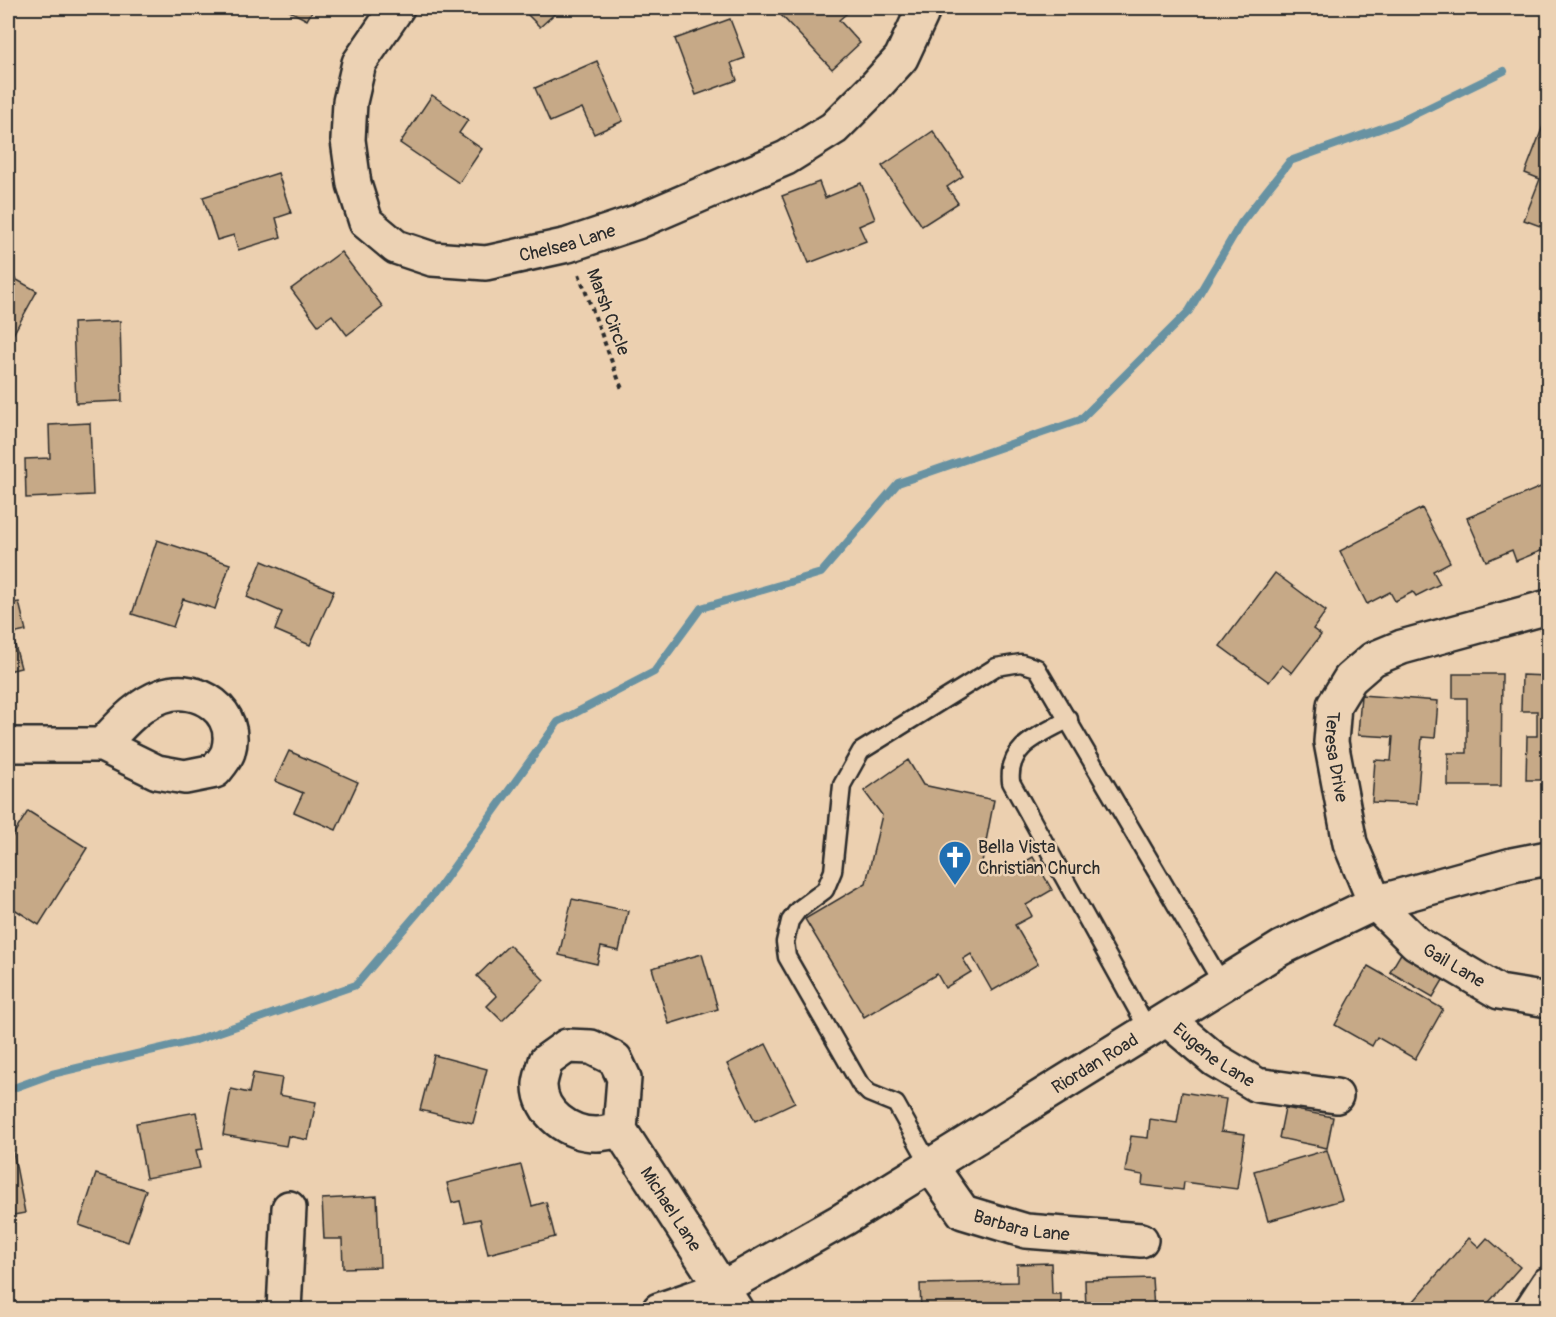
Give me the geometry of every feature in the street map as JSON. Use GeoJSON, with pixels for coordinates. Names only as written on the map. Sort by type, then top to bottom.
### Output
{"type":"FeatureCollection","features":[{"type":"Feature","properties":{"kind":"street","name":"Chelsea Lane"},"geometry":{"type":"LineString","coordinates":[[397,8],[359,63],[350,102],[348,140],[354,184],[366,222],[396,246],[432,259],[486,263],[568,245],[637,222],[786,158],[834,128],[900,58],[921,15],[922,8]]}},
{"type":"Feature","properties":{"kind":"street","name":"Teresa Drive"},"geometry":{"type":"LineString","coordinates":[[1375,903],[1350,843],[1331,742],[1334,705],[1350,679],[1373,659],[1402,647],[1548,607]]}},
{"type":"Feature","properties":{"kind":"street"},"geometry":{"type":"LineString","coordinates":[[8,745],[102,745]]}},
{"type":"Feature","properties":{"kind":"street","name":"Riordan Road"},"geometry":{"type":"LineString","coordinates":[[659,1310],[729,1299],[844,1219],[1281,948],[1375,903],[1512,865],[1548,858]]}},
{"type":"Feature","properties":{"kind":"street","name":"Gail Lane"},"geometry":{"type":"LineString","coordinates":[[1375,903],[1416,944],[1499,992],[1548,1000]]}},
{"type":"Feature","properties":{"kind":"street","name":"Eugene Lane"},"geometry":{"type":"LineString","coordinates":[[1158,1026],[1257,1085],[1336,1096]]}},
{"type":"Feature","properties":{"kind":"street","name":"Michael Lane"},"geometry":{"type":"LineString","coordinates":[[620,1130],[729,1299]]}},
{"type":"Feature","properties":{"kind":"street","name":"Barbara Lane"},"geometry":{"type":"LineString","coordinates":[[930,1165],[963,1212],[1026,1231],[1141,1240]]}},
{"type":"Feature","properties":{"kind":"street"},"geometry":{"type":"LineString","coordinates":[[284,1310],[290,1208]]}},
{"type":"Feature","properties":{"kind":"street"},"geometry":{"type":"LineString","coordinates":[[1531,1310],[1548,1284]]}},
{"type":"Feature","properties":{"kind":"lane"},"geometry":{"type":"LineString","coordinates":[[930,1165],[896,1104],[869,1093],[860,1084],[787,957],[785,942],[790,921],[798,910],[825,890],[833,872],[842,785],[861,751],[996,667],[1022,663],[1037,668],[1069,719],[1222,985]]}},
{"type":"Feature","properties":{"kind":"lane"},"geometry":{"type":"LineString","coordinates":[[1069,719],[1020,748],[1009,766],[1011,782],[1158,1026]]}},
{"type":"Feature","properties":{"kind":"path","name":"Marsh Circle"},"geometry":{"type":"LineString","coordinates":[[568,245],[622,389]]}},
{"type":"Feature","properties":{"kind":"building"},"geometry":{"type":"Polygon","coordinates":[[[284,8],[314,8],[307,20],[284,8]]]}},
{"type":"Feature","properties":{"kind":"building"},"geometry":{"type":"Polygon","coordinates":[[[521,8],[561,8],[540,27],[521,8]]]}},
{"type":"Feature","properties":{"kind":"building"},"geometry":{"type":"Polygon","coordinates":[[[788,8],[853,8],[839,20],[860,43],[832,69],[780,14],[788,8]]]}},
{"type":"Feature","properties":{"kind":"building"},"geometry":{"type":"Polygon","coordinates":[[[730,19],[745,58],[731,63],[737,80],[696,95],[675,39],[730,19]]]}},
{"type":"Feature","properties":{"kind":"building"},"geometry":{"type":"Polygon","coordinates":[[[597,61],[623,121],[594,134],[582,108],[550,122],[535,88],[597,61]]]}},
{"type":"Feature","properties":{"kind":"building"},"geometry":{"type":"Polygon","coordinates":[[[432,95],[468,120],[459,133],[482,149],[459,183],[400,143],[432,95]]]}},
{"type":"Feature","properties":{"kind":"building"},"geometry":{"type":"Polygon","coordinates":[[[1545,121],[1548,122],[1548,229],[1524,220],[1540,179],[1525,173],[1545,121]]]}},
{"type":"Feature","properties":{"kind":"building"},"geometry":{"type":"Polygon","coordinates":[[[933,131],[963,176],[947,187],[958,203],[922,226],[882,166],[933,131]]]}},
{"type":"Feature","properties":{"kind":"building"},"geometry":{"type":"Polygon","coordinates":[[[278,173],[291,213],[276,218],[281,237],[238,250],[234,235],[217,240],[203,197],[278,173]]]}},
{"type":"Feature","properties":{"kind":"building"},"geometry":{"type":"Polygon","coordinates":[[[819,182],[825,198],[861,183],[875,219],[859,226],[866,241],[809,263],[782,196],[819,182]]]}},
{"type":"Feature","properties":{"kind":"building"},"geometry":{"type":"Polygon","coordinates":[[[341,252],[383,307],[347,335],[332,315],[318,325],[291,289],[341,252]]]}},
{"type":"Feature","properties":{"kind":"building"},"geometry":{"type":"Polygon","coordinates":[[[8,275],[37,291],[10,340],[8,339],[8,275]]]}},
{"type":"Feature","properties":{"kind":"building"},"geometry":{"type":"Polygon","coordinates":[[[120,321],[122,401],[76,403],[73,323],[120,321]]]}},
{"type":"Feature","properties":{"kind":"building"},"geometry":{"type":"Polygon","coordinates":[[[90,423],[93,495],[26,498],[25,459],[50,458],[49,425],[90,423]]]}},
{"type":"Feature","properties":{"kind":"building"},"geometry":{"type":"Polygon","coordinates":[[[1548,484],[1548,548],[1516,561],[1512,550],[1486,561],[1467,518],[1548,484]]]}},
{"type":"Feature","properties":{"kind":"building"},"geometry":{"type":"Polygon","coordinates":[[[1422,508],[1450,562],[1433,571],[1440,584],[1416,596],[1413,592],[1395,601],[1390,592],[1367,604],[1340,551],[1422,508]]]}},
{"type":"Feature","properties":{"kind":"building"},"geometry":{"type":"Polygon","coordinates":[[[157,540],[230,564],[215,609],[183,599],[173,627],[132,614],[157,540]]]}},
{"type":"Feature","properties":{"kind":"building"},"geometry":{"type":"Polygon","coordinates":[[[262,561],[334,591],[310,645],[275,630],[282,612],[247,597],[262,561]]]}},
{"type":"Feature","properties":{"kind":"building"},"geometry":{"type":"Polygon","coordinates":[[[1275,573],[1326,611],[1313,629],[1321,635],[1292,673],[1282,665],[1269,682],[1220,646],[1275,573]]]}},
{"type":"Feature","properties":{"kind":"building"},"geometry":{"type":"Polygon","coordinates":[[[19,602],[26,631],[12,634],[21,668],[8,671],[8,604],[19,602]]]}},
{"type":"Feature","properties":{"kind":"building"},"geometry":{"type":"Polygon","coordinates":[[[1453,674],[1502,674],[1501,786],[1448,786],[1448,753],[1467,753],[1467,698],[1453,698],[1453,674]]]}},
{"type":"Feature","properties":{"kind":"building"},"geometry":{"type":"Polygon","coordinates":[[[1522,675],[1548,676],[1548,780],[1526,780],[1527,736],[1537,736],[1537,711],[1521,711],[1522,675]]]}},
{"type":"Feature","properties":{"kind":"building"},"geometry":{"type":"Polygon","coordinates":[[[1361,695],[1438,701],[1435,738],[1422,737],[1417,804],[1372,802],[1375,760],[1391,761],[1393,737],[1358,735],[1361,695]]]}},
{"type":"Feature","properties":{"kind":"building"},"geometry":{"type":"Polygon","coordinates":[[[289,751],[358,782],[336,830],[294,812],[303,793],[275,781],[289,751]]]}},
{"type":"Feature","properties":{"kind":"building","name":"Bella Vista Christian Church"},"geometry":{"type":"Polygon","coordinates":[[[908,760],[923,785],[994,800],[981,867],[988,877],[1003,868],[1006,873],[1033,857],[1052,890],[1026,905],[1032,916],[1015,925],[1038,964],[992,991],[971,954],[963,959],[971,972],[945,988],[937,974],[864,1017],[805,919],[866,883],[882,815],[864,791],[908,760]]]}},
{"type":"Feature","properties":{"kind":"building"},"geometry":{"type":"Polygon","coordinates":[[[28,811],[87,848],[39,925],[8,905],[8,843],[28,811]]]}},
{"type":"Feature","properties":{"kind":"building"},"geometry":{"type":"Polygon","coordinates":[[[572,899],[628,911],[619,951],[601,947],[597,964],[559,955],[572,899]]]}},
{"type":"Feature","properties":{"kind":"building"},"geometry":{"type":"Polygon","coordinates":[[[509,945],[544,980],[502,1021],[487,1006],[497,996],[477,976],[509,945]]]}},
{"type":"Feature","properties":{"kind":"building"},"geometry":{"type":"Polygon","coordinates":[[[1406,945],[1449,970],[1433,997],[1390,972],[1406,945]]]}},
{"type":"Feature","properties":{"kind":"building"},"geometry":{"type":"Polygon","coordinates":[[[702,954],[718,1009],[669,1024],[652,968],[702,954]]]}},
{"type":"Feature","properties":{"kind":"building"},"geometry":{"type":"Polygon","coordinates":[[[1368,966],[1443,1009],[1415,1059],[1377,1037],[1372,1046],[1335,1025],[1368,966]]]}},
{"type":"Feature","properties":{"kind":"building"},"geometry":{"type":"Polygon","coordinates":[[[766,1044],[795,1102],[755,1121],[727,1064],[766,1044]]]}},
{"type":"Feature","properties":{"kind":"building"},"geometry":{"type":"Polygon","coordinates":[[[434,1055],[487,1069],[473,1123],[420,1110],[434,1055]]]}},
{"type":"Feature","properties":{"kind":"building"},"geometry":{"type":"Polygon","coordinates":[[[253,1073],[282,1078],[279,1095],[316,1102],[308,1140],[288,1136],[286,1146],[223,1135],[231,1089],[249,1093],[253,1073]]]}},
{"type":"Feature","properties":{"kind":"building"},"geometry":{"type":"Polygon","coordinates":[[[1182,1092],[1226,1099],[1221,1131],[1245,1134],[1237,1189],[1184,1182],[1183,1190],[1142,1185],[1143,1175],[1125,1172],[1131,1136],[1148,1138],[1150,1119],[1177,1123],[1182,1092]]]}},
{"type":"Feature","properties":{"kind":"building"},"geometry":{"type":"Polygon","coordinates":[[[1285,1108],[1333,1117],[1327,1148],[1279,1138],[1285,1108]]]}},
{"type":"Feature","properties":{"kind":"building"},"geometry":{"type":"Polygon","coordinates":[[[196,1112],[203,1149],[196,1150],[200,1168],[146,1178],[136,1123],[196,1112]]]}},
{"type":"Feature","properties":{"kind":"building"},"geometry":{"type":"Polygon","coordinates":[[[8,1124],[25,1213],[8,1216],[8,1124]]]}},
{"type":"Feature","properties":{"kind":"building"},"geometry":{"type":"Polygon","coordinates":[[[1327,1150],[1342,1200],[1268,1221],[1254,1171],[1327,1150]]]}},
{"type":"Feature","properties":{"kind":"building"},"geometry":{"type":"Polygon","coordinates":[[[521,1165],[532,1206],[546,1202],[555,1237],[488,1254],[480,1219],[465,1222],[460,1201],[452,1203],[447,1183],[521,1165]]]}},
{"type":"Feature","properties":{"kind":"building"},"geometry":{"type":"Polygon","coordinates":[[[96,1174],[146,1190],[128,1242],[79,1225],[96,1174]]]}},
{"type":"Feature","properties":{"kind":"building"},"geometry":{"type":"Polygon","coordinates":[[[377,1196],[380,1267],[343,1268],[342,1239],[324,1239],[322,1199],[377,1196]]]}},
{"type":"Feature","properties":{"kind":"building"},"geometry":{"type":"Polygon","coordinates":[[[1469,1238],[1479,1247],[1487,1238],[1520,1267],[1482,1310],[1406,1310],[1469,1238]]]}},
{"type":"Feature","properties":{"kind":"building"},"geometry":{"type":"Polygon","coordinates":[[[1051,1263],[1052,1294],[1061,1294],[1061,1310],[921,1310],[920,1284],[1017,1282],[1017,1264],[1051,1263]]]}},
{"type":"Feature","properties":{"kind":"building"},"geometry":{"type":"Polygon","coordinates":[[[1152,1278],[1154,1310],[1086,1310],[1085,1280],[1152,1278]]]}},
{"type":"Feature","properties":{"kind":"waterway"},"geometry":{"type":"LineString","coordinates":[[8,1090],[52,1074],[196,1040],[356,985],[438,889],[558,722],[654,672],[701,608],[821,573],[898,483],[1080,420],[1189,311],[1241,223],[1290,161],[1399,122],[1504,71]]}},
{"type":"Feature","properties":{"kind":"place","name":"Bella Vista Christian Church"},"geometry":{"type":"Point","coordinates":[955,886]}}]}
